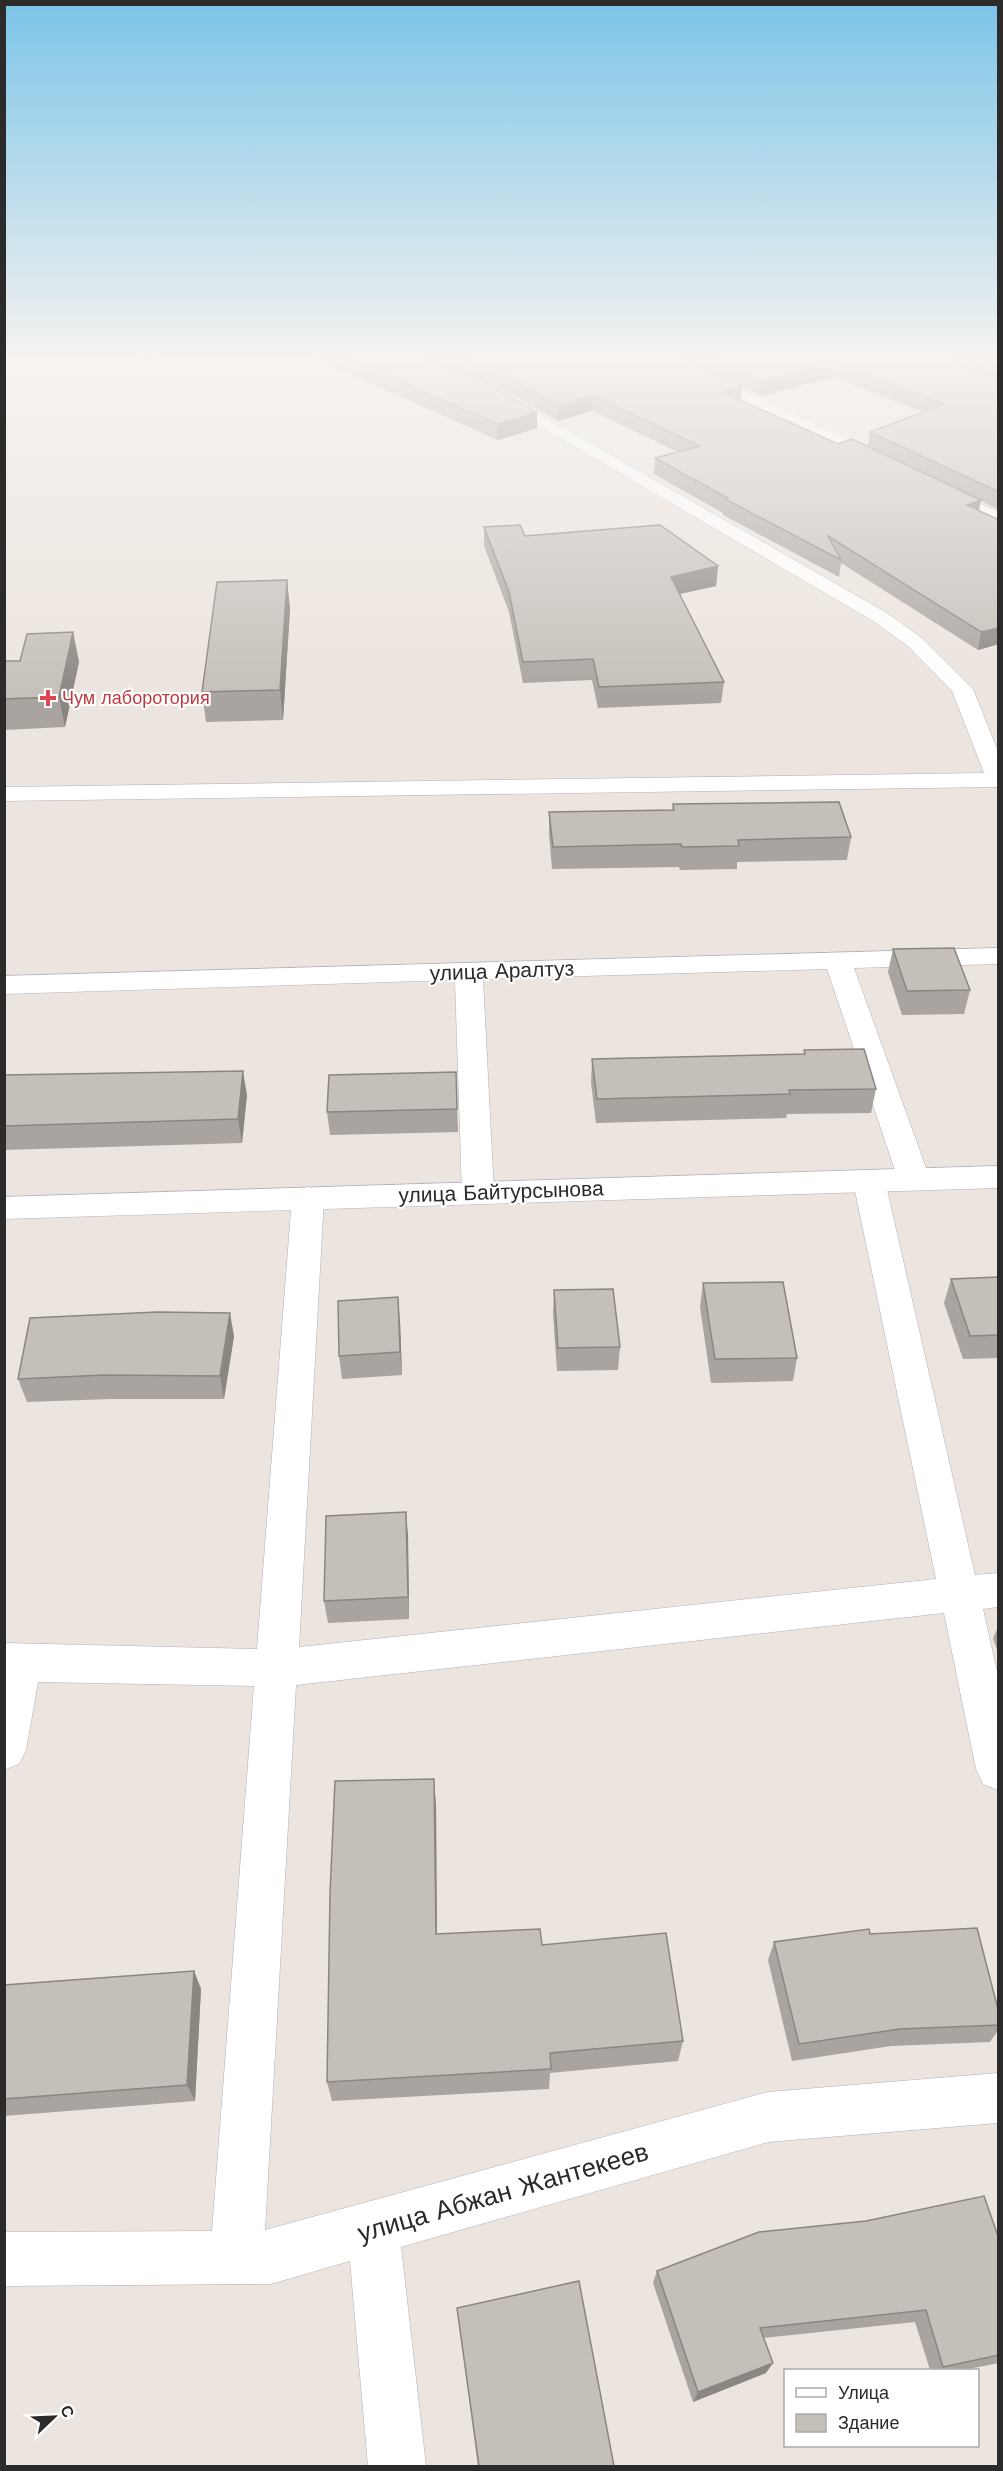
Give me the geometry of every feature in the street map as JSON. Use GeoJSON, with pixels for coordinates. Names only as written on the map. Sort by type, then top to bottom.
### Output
{"type":"FeatureCollection","features":[{"type":"Feature","properties":{"kind":"street"},"geometry":{"type":"LineString","coordinates":[[4,794],[999,780],[962,689],[916,643],[880,617],[624,468]]}},
{"type":"Feature","properties":{"kind":"street"},"geometry":{"type":"LineString","coordinates":[[893,468],[901,472]]}},
{"type":"Feature","properties":{"kind":"street"},"geometry":{"type":"LineString","coordinates":[[923,483],[999,519]]}},
{"type":"Feature","properties":{"kind":"street","name":"улица Аралтуз"},"geometry":{"type":"LineString","coordinates":[[4,985],[999,956]]}},
{"type":"Feature","properties":{"kind":"street"},"geometry":{"type":"LineString","coordinates":[[838,961],[914,1179]]}},
{"type":"Feature","properties":{"kind":"street"},"geometry":{"type":"LineString","coordinates":[[469,972],[477,1193]]}},
{"type":"Feature","properties":{"kind":"street","name":"улица Байтурсынова"},"geometry":{"type":"LineString","coordinates":[[4,1208],[999,1177]]}},
{"type":"Feature","properties":{"kind":"street"},"geometry":{"type":"LineString","coordinates":[[869,1181],[979,1592],[999,1769]]}},
{"type":"Feature","properties":{"kind":"street"},"geometry":{"type":"LineString","coordinates":[[237,2257],[308,1198]]}},
{"type":"Feature","properties":{"kind":"street"},"geometry":{"type":"LineString","coordinates":[[4,1750],[13,1662],[276,1668],[979,1592]]}},
{"type":"Feature","properties":{"kind":"street","name":"улица Абжан Жантекеев"},"geometry":{"type":"LineString","coordinates":[[4,2259],[271,2257],[768,2117],[999,2098]]}},
{"type":"Feature","properties":{"kind":"street"},"geometry":{"type":"LineString","coordinates":[[373,2229],[397,2466]]}},
{"type":"Feature","properties":{"kind":"building"},"geometry":{"type":"Polygon","coordinates":[[[674,468],[914,468],[981,500],[967,505],[999,520],[999,628],[981,632],[828,536],[841,560],[725,499],[728,498],[674,468]]]}},
{"type":"Feature","properties":{"kind":"building"},"geometry":{"type":"Polygon","coordinates":[[[948,468],[999,468],[999,492],[948,468]]]}},
{"type":"Feature","properties":{"kind":"building"},"geometry":{"type":"Polygon","coordinates":[[[520,525],[525,536],[660,525],[718,566],[671,577],[724,682],[599,687],[593,659],[523,662],[509,592],[484,527],[520,525]]]}},
{"type":"Feature","properties":{"kind":"building"},"geometry":{"type":"Polygon","coordinates":[[[287,580],[280,690],[202,692],[217,582],[287,580]]]}},
{"type":"Feature","properties":{"kind":"building"},"geometry":{"type":"Polygon","coordinates":[[[73,632],[59,697],[4,699],[4,661],[20,661],[27,634],[73,632]]]}},
{"type":"Feature","properties":{"kind":"building"},"geometry":{"type":"Polygon","coordinates":[[[839,802],[851,837],[738,840],[739,846],[682,847],[681,844],[553,847],[549,812],[674,810],[673,804],[839,802]]]}},
{"type":"Feature","properties":{"kind":"building"},"geometry":{"type":"Polygon","coordinates":[[[954,948],[970,990],[907,991],[893,949],[954,948]]]}},
{"type":"Feature","properties":{"kind":"building"},"geometry":{"type":"Polygon","coordinates":[[[864,1049],[876,1089],[789,1090],[790,1094],[597,1099],[592,1059],[805,1054],[804,1050],[864,1049]]]}},
{"type":"Feature","properties":{"kind":"building"},"geometry":{"type":"Polygon","coordinates":[[[243,1071],[238,1119],[4,1126],[4,1075],[243,1071]]]}},
{"type":"Feature","properties":{"kind":"building"},"geometry":{"type":"Polygon","coordinates":[[[456,1072],[457,1109],[327,1112],[329,1075],[456,1072]]]}},
{"type":"Feature","properties":{"kind":"building"},"geometry":{"type":"Polygon","coordinates":[[[999,1277],[999,1335],[970,1336],[951,1279],[999,1277]]]}},
{"type":"Feature","properties":{"kind":"building"},"geometry":{"type":"Polygon","coordinates":[[[783,1282],[797,1358],[715,1359],[703,1283],[783,1282]]]}},
{"type":"Feature","properties":{"kind":"building"},"geometry":{"type":"Polygon","coordinates":[[[613,1289],[620,1347],[558,1348],[554,1290],[613,1289]]]}},
{"type":"Feature","properties":{"kind":"building"},"geometry":{"type":"Polygon","coordinates":[[[398,1297],[400,1352],[339,1356],[338,1301],[398,1297]]]}},
{"type":"Feature","properties":{"kind":"building"},"geometry":{"type":"Polygon","coordinates":[[[157,1312],[230,1313],[220,1376],[104,1375],[18,1379],[30,1318],[157,1312]]]}},
{"type":"Feature","properties":{"kind":"building"},"geometry":{"type":"Polygon","coordinates":[[[406,1512],[408,1597],[324,1601],[326,1516],[406,1512]]]}},
{"type":"Feature","properties":{"kind":"building"},"geometry":{"type":"Polygon","coordinates":[[[434,1779],[436,1934],[540,1929],[542,1945],[666,1933],[683,2041],[550,2053],[551,2069],[327,2082],[330,1894],[335,1781],[434,1779]]]}},
{"type":"Feature","properties":{"kind":"building"},"geometry":{"type":"Polygon","coordinates":[[[977,1928],[999,2013],[999,2025],[900,2029],[799,2044],[774,1942],[869,1929],[870,1934],[977,1928]]]}},
{"type":"Feature","properties":{"kind":"building"},"geometry":{"type":"Polygon","coordinates":[[[194,1971],[187,2085],[4,2099],[4,1985],[194,1971]]]}},
{"type":"Feature","properties":{"kind":"building"},"geometry":{"type":"Polygon","coordinates":[[[984,2196],[999,2239],[999,2355],[943,2367],[926,2310],[760,2328],[773,2363],[698,2392],[657,2271],[759,2232],[866,2221],[984,2196]]]}},
{"type":"Feature","properties":{"kind":"building"},"geometry":{"type":"Polygon","coordinates":[[[579,2281],[614,2466],[479,2466],[457,2308],[579,2281]]]}},
{"type":"Feature","properties":{"kind":"place","name":"Чум лаборотория"},"geometry":{"type":"Point","coordinates":[48,698]}}]}
